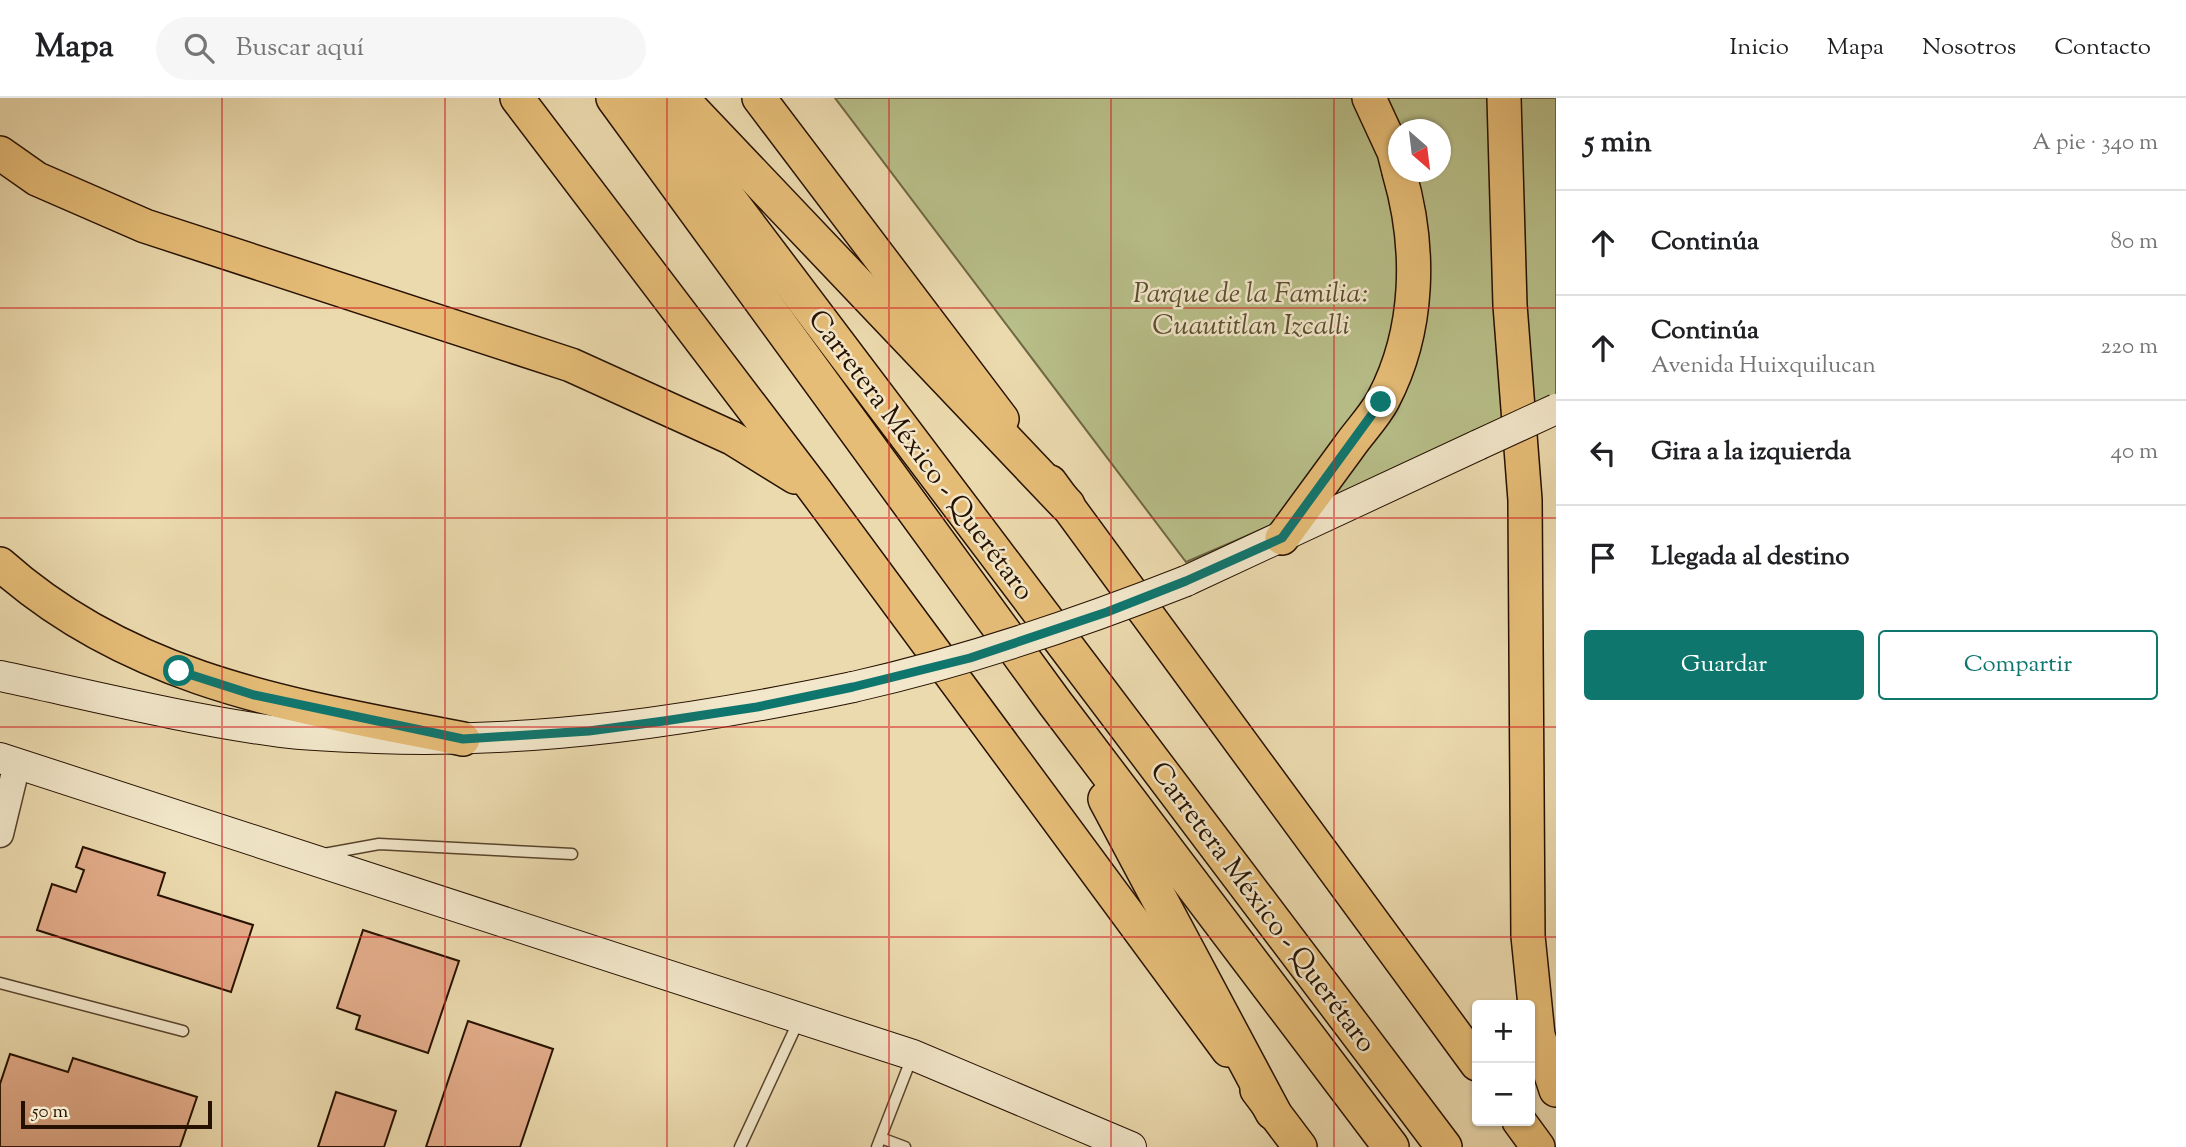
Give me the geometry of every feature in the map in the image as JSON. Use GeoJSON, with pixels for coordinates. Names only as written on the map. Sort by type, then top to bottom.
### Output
{"type":"FeatureCollection","features":[{"type":"Feature","properties":{"kind":"highway","name":"Carretera México - Querétaro"},"geometry":{"type":"LineString","coordinates":[[614,98],[1055,703],[1391,1147]]}},
{"type":"Feature","properties":{"kind":"highway","name":"Carretera México - Querétaro"},"geometry":{"type":"LineString","coordinates":[[652,98],[1444,1147]]}},
{"type":"Feature","properties":{"kind":"highway"},"geometry":{"type":"LineString","coordinates":[[680,98],[1067,505]]}},
{"type":"Feature","properties":{"kind":"highway"},"geometry":{"type":"LineString","coordinates":[[1055,703],[1273,1112]]}},
{"type":"Feature","properties":{"kind":"main road"},"geometry":{"type":"LineString","coordinates":[[517,98],[814,489],[1300,1147]]}},
{"type":"Feature","properties":{"kind":"main road"},"geometry":{"type":"LineString","coordinates":[[759,98],[1067,505],[1472,1056]]}},
{"type":"Feature","properties":{"kind":"main road"},"geometry":{"type":"LineString","coordinates":[[1369,98],[1388,139]]}},
{"type":"Feature","properties":{"kind":"main road"},"geometry":{"type":"LineString","coordinates":[[1504,98],[1510,305],[1525,500],[1528,936],[1538,1035],[1556,1090]]}},
{"type":"Feature","properties":{"kind":"main road"},"geometry":{"type":"LineString","coordinates":[[0,153],[37,178],[145,226],[571,365],[732,438],[814,489]]}},
{"type":"Feature","properties":{"kind":"main road"},"geometry":{"type":"LineString","coordinates":[[1282,538],[1381,402],[1401,361],[1412,312],[1414,262],[1409,205],[1402,182]]}},
{"type":"Feature","properties":{"kind":"main road"},"geometry":{"type":"LineString","coordinates":[[0,676],[282,732],[378,738],[463,739],[564,733],[757,707],[923,671],[1027,640],[1107,612],[1186,581],[1282,538],[1556,409]]}},
{"type":"Feature","properties":{"kind":"main road"},"geometry":{"type":"LineString","coordinates":[[0,564],[73,618],[143,656],[179,671],[254,695],[463,739]]}},
{"type":"Feature","properties":{"kind":"main road"},"geometry":{"type":"LineString","coordinates":[[9,761],[913,1055],[1131,1147]]}},
{"type":"Feature","properties":{"kind":"main road"},"geometry":{"type":"LineString","coordinates":[[1523,1126],[1538,1147]]}},
{"type":"Feature","properties":{"kind":"street"},"geometry":{"type":"LineString","coordinates":[[0,834],[9,761]]}},
{"type":"Feature","properties":{"kind":"lane"},"geometry":{"type":"LineString","coordinates":[[305,857],[379,844],[572,854]]}},
{"type":"Feature","properties":{"kind":"lane"},"geometry":{"type":"LineString","coordinates":[[0,983],[183,1031]]}},
{"type":"Feature","properties":{"kind":"lane"},"geometry":{"type":"LineString","coordinates":[[740,1147],[800,1018]]}},
{"type":"Feature","properties":{"kind":"lane"},"geometry":{"type":"LineString","coordinates":[[905,1147],[879,1143],[913,1055]]}},
{"type":"Feature","properties":{"kind":"green space","name":"Parque de la Familia: Cuautitlan Izcalli"},"geometry":{"type":"Polygon","coordinates":[[[835,98],[1556,98],[1556,402],[1186,562],[835,98]]]}},
{"type":"Feature","properties":{"kind":"building"},"geometry":{"type":"Polygon","coordinates":[[[83,847],[165,873],[158,895],[253,925],[231,992],[37,930],[52,884],[76,892],[84,870],[76,867],[83,847]]]}},
{"type":"Feature","properties":{"kind":"building"},"geometry":{"type":"Polygon","coordinates":[[[363,930],[459,961],[428,1053],[356,1029],[360,1016],[337,1008],[363,930]]]}},
{"type":"Feature","properties":{"kind":"building"},"geometry":{"type":"Polygon","coordinates":[[[468,1021],[553,1049],[520,1147],[426,1147],[468,1021]]]}},
{"type":"Feature","properties":{"kind":"building"},"geometry":{"type":"Polygon","coordinates":[[[10,1054],[68,1072],[73,1058],[197,1097],[180,1147],[0,1147],[0,1084],[10,1054]]]}},
{"type":"Feature","properties":{"kind":"building"},"geometry":{"type":"Polygon","coordinates":[[[336,1092],[396,1111],[384,1147],[318,1147],[336,1092]]]}},
{"type":"Feature","properties":{"kind":"route"},"geometry":{"type":"LineString","coordinates":[[179,671],[254,695],[463,739],[589,731],[664,721],[757,707],[912,674],[1027,640],[1107,612],[1186,581],[1282,538],[1381,402]]}}]}
